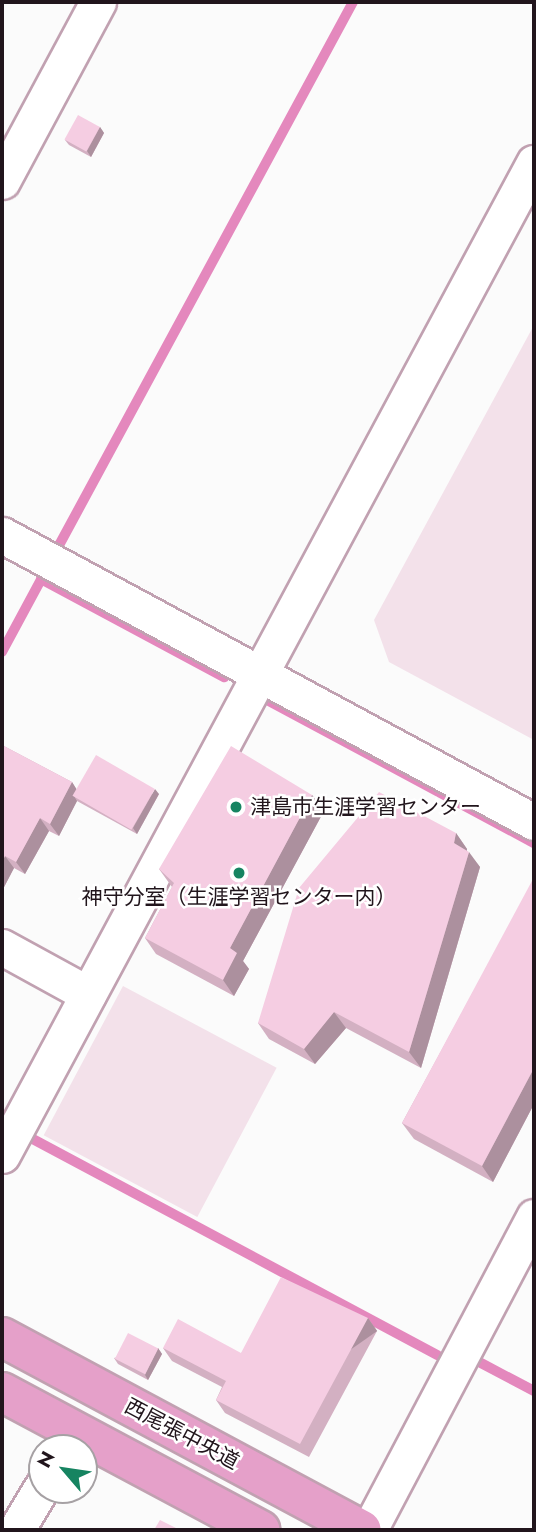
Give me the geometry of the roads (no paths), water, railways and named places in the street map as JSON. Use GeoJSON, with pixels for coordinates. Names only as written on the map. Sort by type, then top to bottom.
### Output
{"type":"FeatureCollection","features":[{"type":"Feature","properties":{"kind":"main road","name":"西尾張中央道"},"geometry":{"type":"LineString","coordinates":[[2,1337],[362,1530]]}},
{"type":"Feature","properties":{"kind":"main road"},"geometry":{"type":"LineString","coordinates":[[2,1392],[62,1434]]}},
{"type":"Feature","properties":{"kind":"main road"},"geometry":{"type":"LineString","coordinates":[[98,1453],[260,1530]]}},
{"type":"Feature","properties":{"kind":"street"},"geometry":{"type":"LineString","coordinates":[[2,181],[98,2]]}},
{"type":"Feature","properties":{"kind":"street"},"geometry":{"type":"LineString","coordinates":[[2,1155],[534,163]]}},
{"type":"Feature","properties":{"kind":"street"},"geometry":{"type":"LineString","coordinates":[[2,536],[534,822]]}},
{"type":"Feature","properties":{"kind":"street"},"geometry":{"type":"LineString","coordinates":[[2,947],[88,994]]}},
{"type":"Feature","properties":{"kind":"street"},"geometry":{"type":"LineString","coordinates":[[369,1530],[534,1217]]}},
{"type":"Feature","properties":{"kind":"street"},"geometry":{"type":"LineString","coordinates":[[16,1530],[32,1504]]}},
{"type":"Feature","properties":{"kind":"waterway"},"geometry":{"type":"LineString","coordinates":[[57,549],[353,2]]}},
{"type":"Feature","properties":{"kind":"waterway"},"geometry":{"type":"LineString","coordinates":[[2,652],[44,574]]}},
{"type":"Feature","properties":{"kind":"waterway"},"geometry":{"type":"LineString","coordinates":[[41,579],[224,677]]}},
{"type":"Feature","properties":{"kind":"waterway"},"geometry":{"type":"LineString","coordinates":[[269,701],[534,843]]}},
{"type":"Feature","properties":{"kind":"waterway"},"geometry":{"type":"LineString","coordinates":[[29,1137],[438,1355]]}},
{"type":"Feature","properties":{"kind":"waterway"},"geometry":{"type":"LineString","coordinates":[[481,1363],[534,1391]]}},
{"type":"Feature","properties":{"kind":"place","name":"津島市生涯学習センター"},"geometry":{"type":"Point","coordinates":[236,807]}},
{"type":"Feature","properties":{"kind":"place","name":"神守分室（生涯学習センター内）"},"geometry":{"type":"Point","coordinates":[239,873]}}]}
